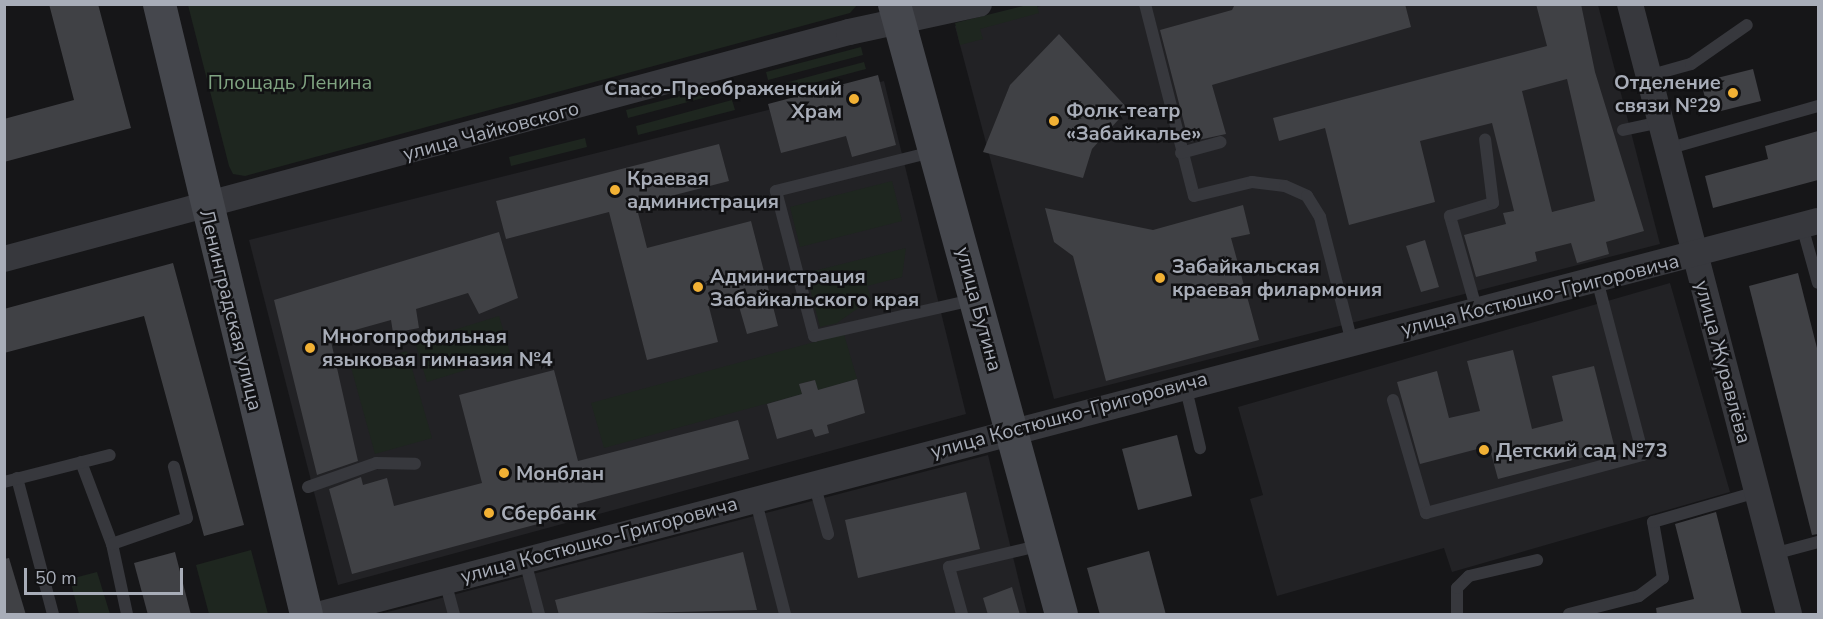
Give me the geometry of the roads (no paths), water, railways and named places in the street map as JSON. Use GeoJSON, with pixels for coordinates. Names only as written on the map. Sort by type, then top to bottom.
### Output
{"type":"FeatureCollection","features":[{"type":"Feature","properties":{"kind":"main road","name":"Ленинградская улица"},"geometry":{"type":"LineString","coordinates":[[159,4],[205,204],[306,615]]}},
{"type":"Feature","properties":{"kind":"main road","name":"улица Бутина"},"geometry":{"type":"LineString","coordinates":[[896,14],[977,300],[1061,615]]}},
{"type":"Feature","properties":{"kind":"street","name":"улица Чайковского"},"geometry":{"type":"LineString","coordinates":[[4,259],[896,14],[979,4]]}},
{"type":"Feature","properties":{"kind":"street","name":"улица Журавлёва"},"geometry":{"type":"LineString","coordinates":[[1630,4],[1789,615]]}},
{"type":"Feature","properties":{"kind":"street","name":"улица Костюшко-Григоровича"},"geometry":{"type":"LineString","coordinates":[[321,615],[1012,429],[1810,224]]}},
{"type":"Feature","properties":{"kind":"lane"},"geometry":{"type":"LineString","coordinates":[[1145,4],[1181,153],[1194,196],[1252,182],[1286,186],[1307,196],[1320,217],[1352,343]]}},
{"type":"Feature","properties":{"kind":"lane"},"geometry":{"type":"LineString","coordinates":[[1648,76],[1691,64],[1747,25]]}},
{"type":"Feature","properties":{"kind":"lane"},"geometry":{"type":"LineString","coordinates":[[1667,149],[1818,106]]}},
{"type":"Feature","properties":{"kind":"lane"},"geometry":{"type":"LineString","coordinates":[[1623,130],[1660,122]]}},
{"type":"Feature","properties":{"kind":"lane"},"geometry":{"type":"LineString","coordinates":[[1477,311],[1450,216],[1493,203],[1485,139]]}},
{"type":"Feature","properties":{"kind":"lane"},"geometry":{"type":"LineString","coordinates":[[1181,153],[1221,142]]}},
{"type":"Feature","properties":{"kind":"lane"},"geometry":{"type":"LineString","coordinates":[[936,151],[776,191],[814,336],[977,300]]}},
{"type":"Feature","properties":{"kind":"lane"},"geometry":{"type":"LineString","coordinates":[[1810,224],[1818,283]]}},
{"type":"Feature","properties":{"kind":"lane"},"geometry":{"type":"LineString","coordinates":[[1393,400],[1426,513],[1644,455],[1597,280]]}},
{"type":"Feature","properties":{"kind":"lane"},"geometry":{"type":"LineString","coordinates":[[1185,385],[1200,448]]}},
{"type":"Feature","properties":{"kind":"lane"},"geometry":{"type":"LineString","coordinates":[[53,615],[11,480],[110,455]]}},
{"type":"Feature","properties":{"kind":"lane"},"geometry":{"type":"LineString","coordinates":[[81,462],[112,544],[127,615]]}},
{"type":"Feature","properties":{"kind":"lane"},"geometry":{"type":"LineString","coordinates":[[308,487],[376,463],[416,464]]}},
{"type":"Feature","properties":{"kind":"lane"},"geometry":{"type":"LineString","coordinates":[[112,544],[187,518],[174,467]]}},
{"type":"Feature","properties":{"kind":"lane"},"geometry":{"type":"LineString","coordinates":[[814,483],[828,534]]}},
{"type":"Feature","properties":{"kind":"lane"},"geometry":{"type":"LineString","coordinates":[[1569,615],[1639,596],[1664,578],[1653,522],[1757,492]]}},
{"type":"Feature","properties":{"kind":"lane"},"geometry":{"type":"LineString","coordinates":[[755,498],[785,615]]}},
{"type":"Feature","properties":{"kind":"lane"},"geometry":{"type":"LineString","coordinates":[[1773,554],[1818,542]]}},
{"type":"Feature","properties":{"kind":"lane"},"geometry":{"type":"LineString","coordinates":[[962,615],[949,567],[1043,545]]}},
{"type":"Feature","properties":{"kind":"lane"},"geometry":{"type":"LineString","coordinates":[[1457,615],[1457,588],[1469,576],[1537,560]]}},
{"type":"Feature","properties":{"kind":"lane"},"geometry":{"type":"LineString","coordinates":[[525,561],[539,615]]}},
{"type":"Feature","properties":{"kind":"lane"},"geometry":{"type":"LineString","coordinates":[[445,581],[454,615]]}},
{"type":"Feature","properties":{"kind":"place","name":"Отделение связи №29"},"geometry":{"type":"Point","coordinates":[1733,93]}},
{"type":"Feature","properties":{"kind":"place","name":"Спасо-Преображенский Храм"},"geometry":{"type":"Point","coordinates":[854,99]}},
{"type":"Feature","properties":{"kind":"place","name":"Фолк-театр «Забайкалье»"},"geometry":{"type":"Point","coordinates":[1054,121]}},
{"type":"Feature","properties":{"kind":"place","name":"Краевая администрация"},"geometry":{"type":"Point","coordinates":[615,190]}},
{"type":"Feature","properties":{"kind":"place","name":"Забайкальская краевая филармония"},"geometry":{"type":"Point","coordinates":[1160,278]}},
{"type":"Feature","properties":{"kind":"place","name":"Администрация Забайкальского края"},"geometry":{"type":"Point","coordinates":[698,287]}},
{"type":"Feature","properties":{"kind":"place","name":"Многопрофильная языковая гимназия №4"},"geometry":{"type":"Point","coordinates":[310,348]}},
{"type":"Feature","properties":{"kind":"place","name":"Детский сад №73"},"geometry":{"type":"Point","coordinates":[1484,450]}},
{"type":"Feature","properties":{"kind":"place","name":"Монблан"},"geometry":{"type":"Point","coordinates":[504,473]}},
{"type":"Feature","properties":{"kind":"place","name":"Сбербанк"},"geometry":{"type":"Point","coordinates":[489,513]}},
{"type":"Feature","properties":{"kind":"park label","name":"Площадь Ленина"},"geometry":{"type":"Point","coordinates":[290,82]}}]}
